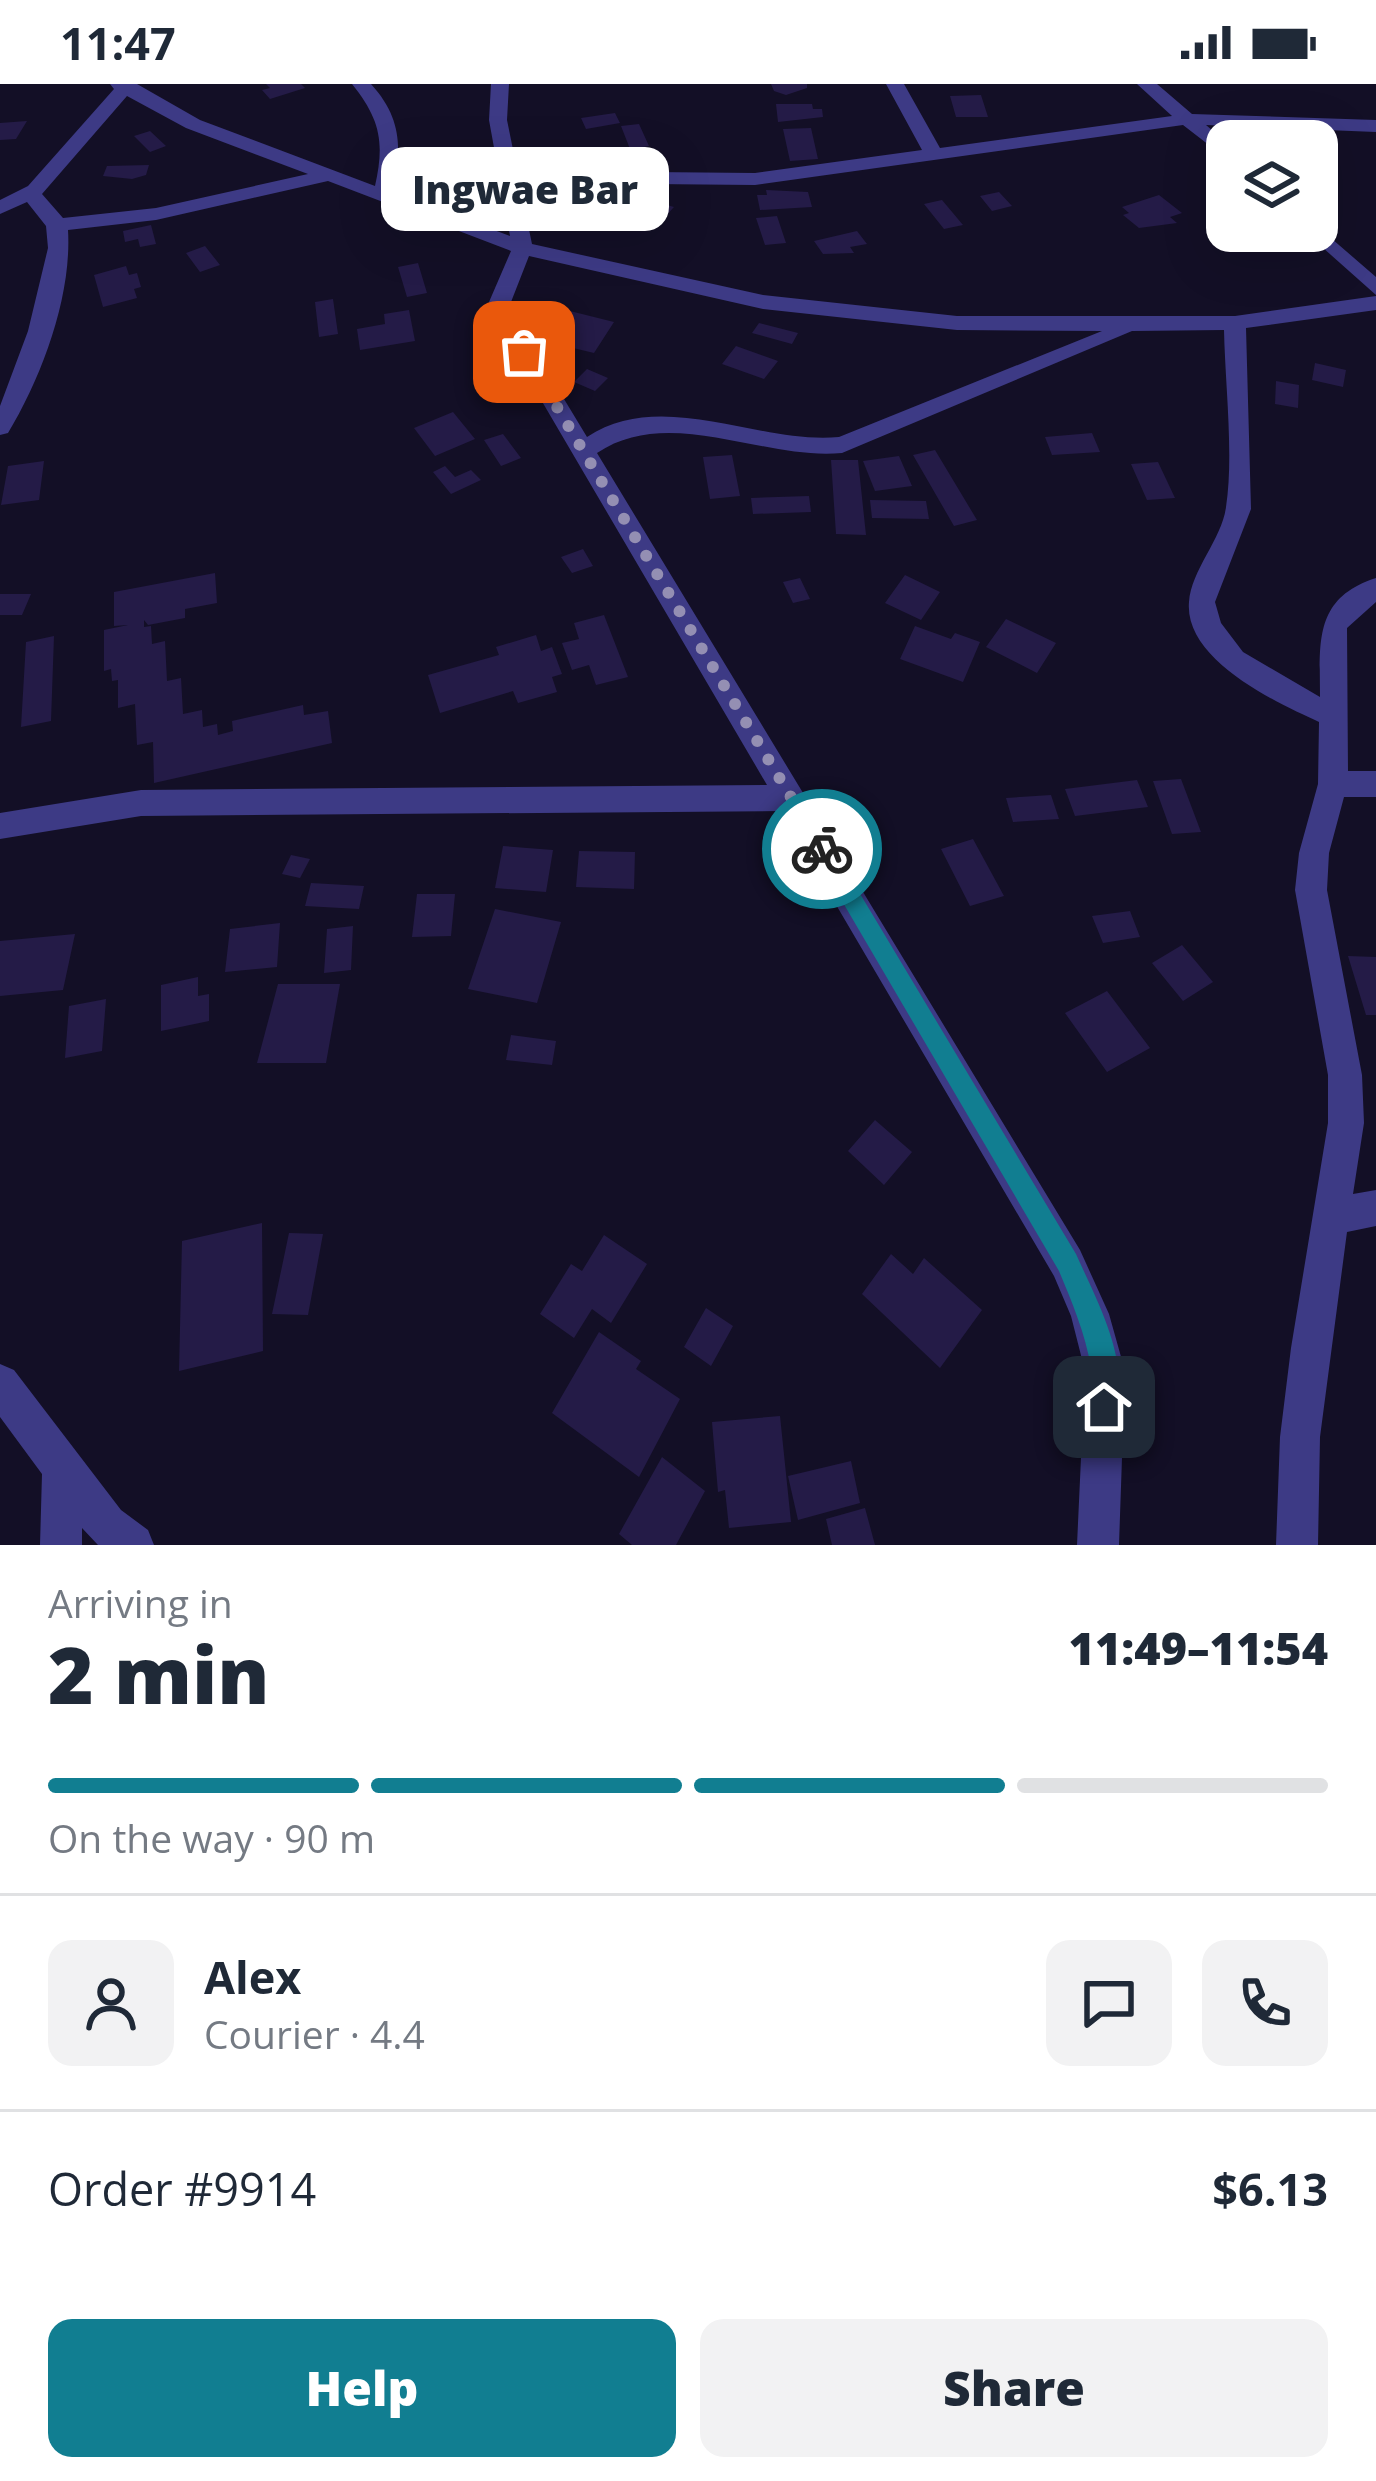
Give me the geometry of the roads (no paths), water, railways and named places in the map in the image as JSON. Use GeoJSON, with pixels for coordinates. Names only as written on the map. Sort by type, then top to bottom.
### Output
{"type":"FeatureCollection","features":[{"type":"Feature","properties":{"kind":"street"},"geometry":{"type":"LineString","coordinates":[[361,84],[381,107],[394,145],[382,197]]}},
{"type":"Feature","properties":{"kind":"street"},"geometry":{"type":"LineString","coordinates":[[500,84],[498,120],[522,248],[500,302],[504,319],[601,438],[792,798],[1067,1263],[1090,1314],[1105,1371],[1098,1545]]}},
{"type":"Feature","properties":{"kind":"street"},"geometry":{"type":"LineString","coordinates":[[895,84],[933,153]]}},
{"type":"Feature","properties":{"kind":"street"},"geometry":{"type":"LineString","coordinates":[[1146,84],[1206,135]]}},
{"type":"Feature","properties":{"kind":"street"},"geometry":{"type":"LineString","coordinates":[[0,208],[31,194],[123,85],[193,124],[522,248],[763,302],[957,323],[1138,324],[1235,322],[1376,303]]}},
{"type":"Feature","properties":{"kind":"street"},"geometry":{"type":"LineString","coordinates":[[513,191],[650,178],[755,179],[1187,118],[1376,126]]}},
{"type":"Feature","properties":{"kind":"street"},"geometry":{"type":"LineString","coordinates":[[58,225],[138,217],[326,176]]}},
{"type":"Feature","properties":{"kind":"street"},"geometry":{"type":"LineString","coordinates":[[0,427],[61,256],[58,225],[31,194]]}},
{"type":"Feature","properties":{"kind":"street"},"geometry":{"type":"LineString","coordinates":[[1336,252],[1376,289]]}},
{"type":"Feature","properties":{"kind":"street"},"geometry":{"type":"LineString","coordinates":[[1235,322],[1240,508],[1202,602],[1210,628],[1241,666],[1333,716]]}},
{"type":"Feature","properties":{"kind":"street"},"geometry":{"type":"LineString","coordinates":[[601,438],[667,426],[813,448],[842,445],[1138,324]]}},
{"type":"Feature","properties":{"kind":"street"},"geometry":{"type":"LineString","coordinates":[[1297,1545],[1300,1437],[1346,1123],[1345,1075],[1311,890],[1314,853],[1333,784],[1334,626],[1346,609],[1376,588]]}},
{"type":"Feature","properties":{"kind":"street"},"geometry":{"type":"LineString","coordinates":[[1333,784],[1376,784]]}},
{"type":"Feature","properties":{"kind":"street"},"geometry":{"type":"LineString","coordinates":[[0,826],[140,802],[792,798]]}},
{"type":"Feature","properties":{"kind":"street"},"geometry":{"type":"LineString","coordinates":[[1331,1217],[1376,1208]]}},
{"type":"Feature","properties":{"kind":"street"},"geometry":{"type":"LineString","coordinates":[[0,1384],[106,1526],[133,1545]]}},
{"type":"Feature","properties":{"kind":"street"},"geometry":{"type":"LineString","coordinates":[[61,1545],[63,1468]]}},
{"type":"Feature","properties":{"kind":"place","name":"Ingwae Bar"},"geometry":{"type":"Point","coordinates":[524,352]}}]}
